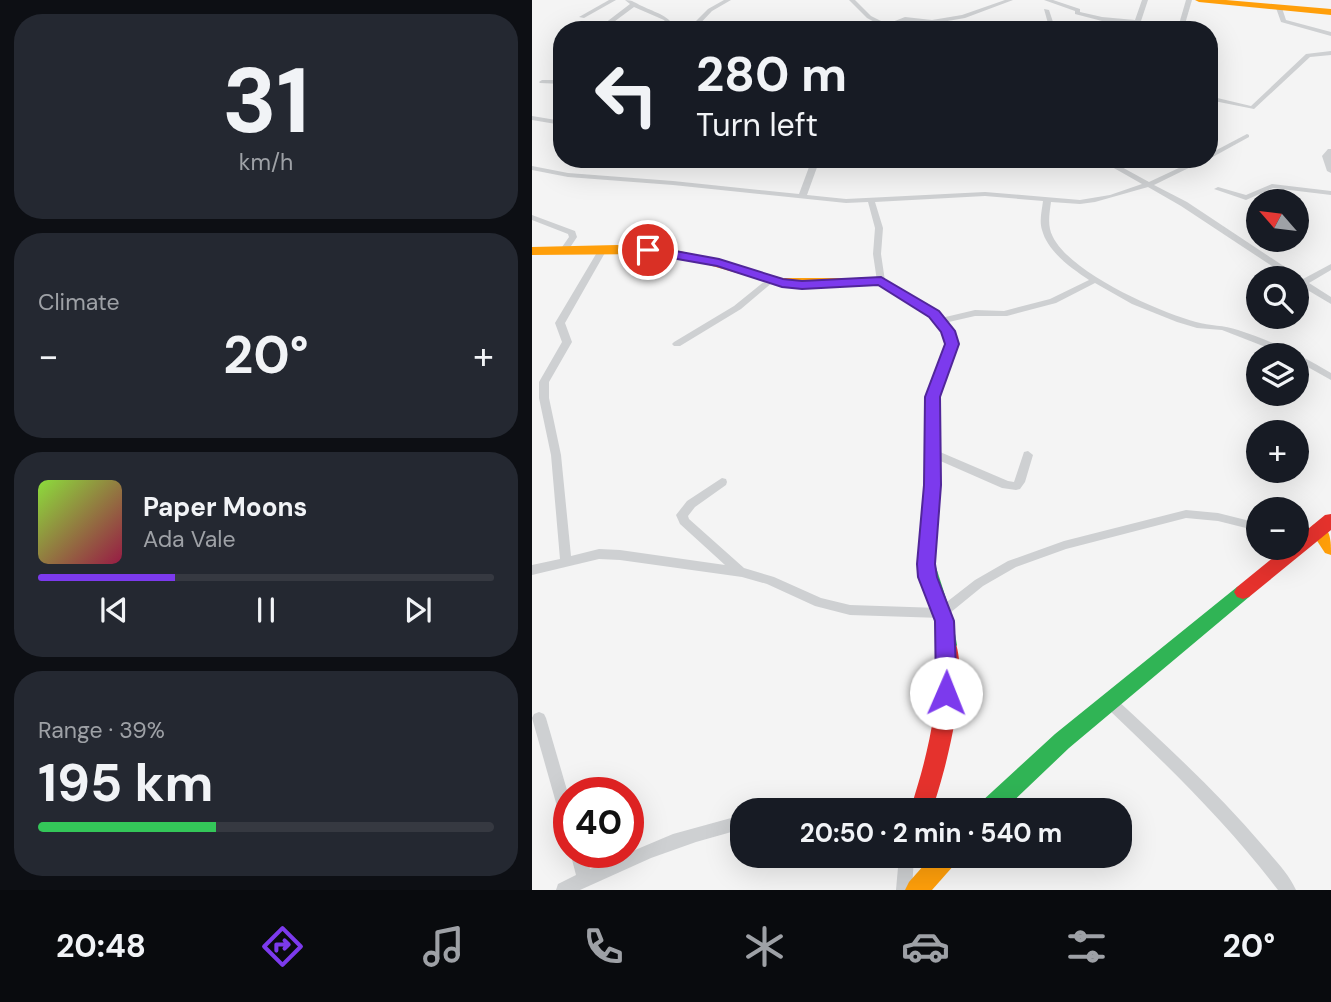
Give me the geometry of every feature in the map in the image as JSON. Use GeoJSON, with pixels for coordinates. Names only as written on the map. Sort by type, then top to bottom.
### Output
{"type":"FeatureCollection","features":[{"type":"Feature","properties":{"kind":"street"},"geometry":{"type":"LineString","coordinates":[[582,17],[613,0]]}},
{"type":"Feature","properties":{"kind":"street"},"geometry":{"type":"LineString","coordinates":[[699,21],[710,10],[728,0]]}},
{"type":"Feature","properties":{"kind":"street"},"geometry":{"type":"LineString","coordinates":[[852,0],[859,0]]}},
{"type":"Feature","properties":{"kind":"street"},"geometry":{"type":"LineString","coordinates":[[852,0],[876,21]]}},
{"type":"Feature","properties":{"kind":"street"},"geometry":{"type":"LineString","coordinates":[[902,21],[963,17],[1010,0]]}},
{"type":"Feature","properties":{"kind":"street"},"geometry":{"type":"LineString","coordinates":[[1046,0],[1077,10],[1077,13],[1123,21]]}},
{"type":"Feature","properties":{"kind":"street"},"geometry":{"type":"LineString","coordinates":[[1138,21],[1145,0]]}},
{"type":"Feature","properties":{"kind":"street"},"geometry":{"type":"LineString","coordinates":[[1183,21],[1189,0]]}},
{"type":"Feature","properties":{"kind":"street"},"geometry":{"type":"LineString","coordinates":[[1199,0],[1331,12]]}},
{"type":"Feature","properties":{"kind":"street"},"geometry":{"type":"LineString","coordinates":[[610,21],[631,3],[669,21]]}},
{"type":"Feature","properties":{"kind":"street"},"geometry":{"type":"LineString","coordinates":[[1279,8],[1283,21],[1331,34]]}},
{"type":"Feature","properties":{"kind":"street"},"geometry":{"type":"LineString","coordinates":[[1046,10],[1049,21]]}},
{"type":"Feature","properties":{"kind":"street"},"geometry":{"type":"LineString","coordinates":[[1218,100],[1252,108],[1308,55],[1331,53]]}},
{"type":"Feature","properties":{"kind":"street"},"geometry":{"type":"LineString","coordinates":[[542,82],[553,82]]}},
{"type":"Feature","properties":{"kind":"street"},"geometry":{"type":"LineString","coordinates":[[532,118],[553,122]]}},
{"type":"Feature","properties":{"kind":"street"},"geometry":{"type":"LineString","coordinates":[[1218,151],[1247,136]]}},
{"type":"Feature","properties":{"kind":"street"},"geometry":{"type":"LineString","coordinates":[[1331,151],[1326,156],[1331,171]]}},
{"type":"Feature","properties":{"kind":"street"},"geometry":{"type":"LineString","coordinates":[[532,168],[568,175],[846,201],[985,194],[1093,201],[1148,184],[1184,168]]}},
{"type":"Feature","properties":{"kind":"street"},"geometry":{"type":"LineString","coordinates":[[802,197],[813,168]]}},
{"type":"Feature","properties":{"kind":"street"},"geometry":{"type":"LineString","coordinates":[[1118,168],[1184,204],[1277,266]]}},
{"type":"Feature","properties":{"kind":"street"},"geometry":{"type":"LineString","coordinates":[[1218,188],[1246,198],[1272,186],[1331,192]]}},
{"type":"Feature","properties":{"kind":"street"},"geometry":{"type":"LineString","coordinates":[[871,200],[879,228],[877,254],[881,281]]}},
{"type":"Feature","properties":{"kind":"street"},"geometry":{"type":"LineString","coordinates":[[1047,200],[1046,230],[1054,244],[1076,267],[1095,280],[1177,318],[1200,326],[1222,327],[1262,343]]}},
{"type":"Feature","properties":{"kind":"street"},"geometry":{"type":"LineString","coordinates":[[532,218],[572,233],[564,250]]}},
{"type":"Feature","properties":{"kind":"street"},"geometry":{"type":"LineString","coordinates":[[532,251],[669,253],[734,267],[770,280],[802,285],[881,281],[940,321],[948,331],[952,344],[933,397],[933,453],[926,564],[947,640],[943,744],[926,798]]}},
{"type":"Feature","properties":{"kind":"street"},"geometry":{"type":"LineString","coordinates":[[566,561],[556,455],[544,398],[544,382],[567,342],[560,323],[602,251]]}},
{"type":"Feature","properties":{"kind":"street"},"geometry":{"type":"LineString","coordinates":[[1309,276],[1331,267]]}},
{"type":"Feature","properties":{"kind":"street"},"geometry":{"type":"LineString","coordinates":[[677,344],[754,297],[770,280]]}},
{"type":"Feature","properties":{"kind":"street"},"geometry":{"type":"LineString","coordinates":[[940,321],[975,313],[1004,314],[1053,300],[1095,280]]}},
{"type":"Feature","properties":{"kind":"street"},"geometry":{"type":"LineString","coordinates":[[1309,287],[1331,301]]}},
{"type":"Feature","properties":{"kind":"street"},"geometry":{"type":"LineString","coordinates":[[1309,364],[1331,377]]}},
{"type":"Feature","properties":{"kind":"street"},"geometry":{"type":"LineString","coordinates":[[933,453],[1006,485],[1016,486],[1020,482],[1028,455]]}},
{"type":"Feature","properties":{"kind":"street"},"geometry":{"type":"LineString","coordinates":[[722,482],[691,504],[682,515],[684,521],[741,572]]}},
{"type":"Feature","properties":{"kind":"street"},"geometry":{"type":"LineString","coordinates":[[532,570],[599,554],[620,555],[741,572],[770,580],[819,602],[850,610],[941,613],[979,583],[1012,564],[1063,545],[1186,514],[1208,515],[1246,524]]}},
{"type":"Feature","properties":{"kind":"street"},"geometry":{"type":"LineString","coordinates":[[1309,536],[1325,525],[1331,548]]}},
{"type":"Feature","properties":{"kind":"street"},"geometry":{"type":"LineString","coordinates":[[1001,798],[1026,773],[1279,560]]}},
{"type":"Feature","properties":{"kind":"street"},"geometry":{"type":"LineString","coordinates":[[1111,703],[1197,783],[1261,852],[1288,890]]}},
{"type":"Feature","properties":{"kind":"street"},"geometry":{"type":"LineString","coordinates":[[539,718],[556,777]]}},
{"type":"Feature","properties":{"kind":"street"},"geometry":{"type":"LineString","coordinates":[[564,890],[664,846],[730,826]]}},
{"type":"Feature","properties":{"kind":"street"},"geometry":{"type":"LineString","coordinates":[[582,868],[585,879]]}},
{"type":"Feature","properties":{"kind":"street"},"geometry":{"type":"LineString","coordinates":[[904,890],[905,868]]}},
{"type":"Feature","properties":{"kind":"street"},"geometry":{"type":"LineString","coordinates":[[917,890],[936,868]]}},
{"type":"Feature","properties":{"kind":"traffic: fast"},"geometry":{"type":"LineString","coordinates":[[857,282],[881,281],[934,314],[948,331],[952,344],[933,397],[933,485],[926,564],[943,617],[947,645]]}},
{"type":"Feature","properties":{"kind":"traffic: fast"},"geometry":{"type":"LineString","coordinates":[[1002,798],[1062,741],[1243,592]]}},
{"type":"Feature","properties":{"kind":"traffic: slow"},"geometry":{"type":"LineString","coordinates":[[1199,0],[1331,12]]}},
{"type":"Feature","properties":{"kind":"traffic: slow"},"geometry":{"type":"LineString","coordinates":[[532,251],[650,250],[694,257],[782,282],[857,282]]}},
{"type":"Feature","properties":{"kind":"traffic: slow"},"geometry":{"type":"LineString","coordinates":[[1319,530],[1331,548]]}},
{"type":"Feature","properties":{"kind":"traffic: slow"},"geometry":{"type":"LineString","coordinates":[[917,890],[936,868]]}},
{"type":"Feature","properties":{"kind":"traffic: jam"},"geometry":{"type":"LineString","coordinates":[[1243,592],[1331,520]]}},
{"type":"Feature","properties":{"kind":"traffic: jam"},"geometry":{"type":"LineString","coordinates":[[925,798],[943,729],[948,687],[947,645]]}},
{"type":"Feature","properties":{"kind":"route"},"geometry":{"type":"LineString","coordinates":[[648,250],[719,263],[782,283],[802,285],[881,281],[934,314],[948,331],[952,344],[933,397],[933,485],[926,542],[928,577],[944,621],[947,640],[946,693]]}}]}
